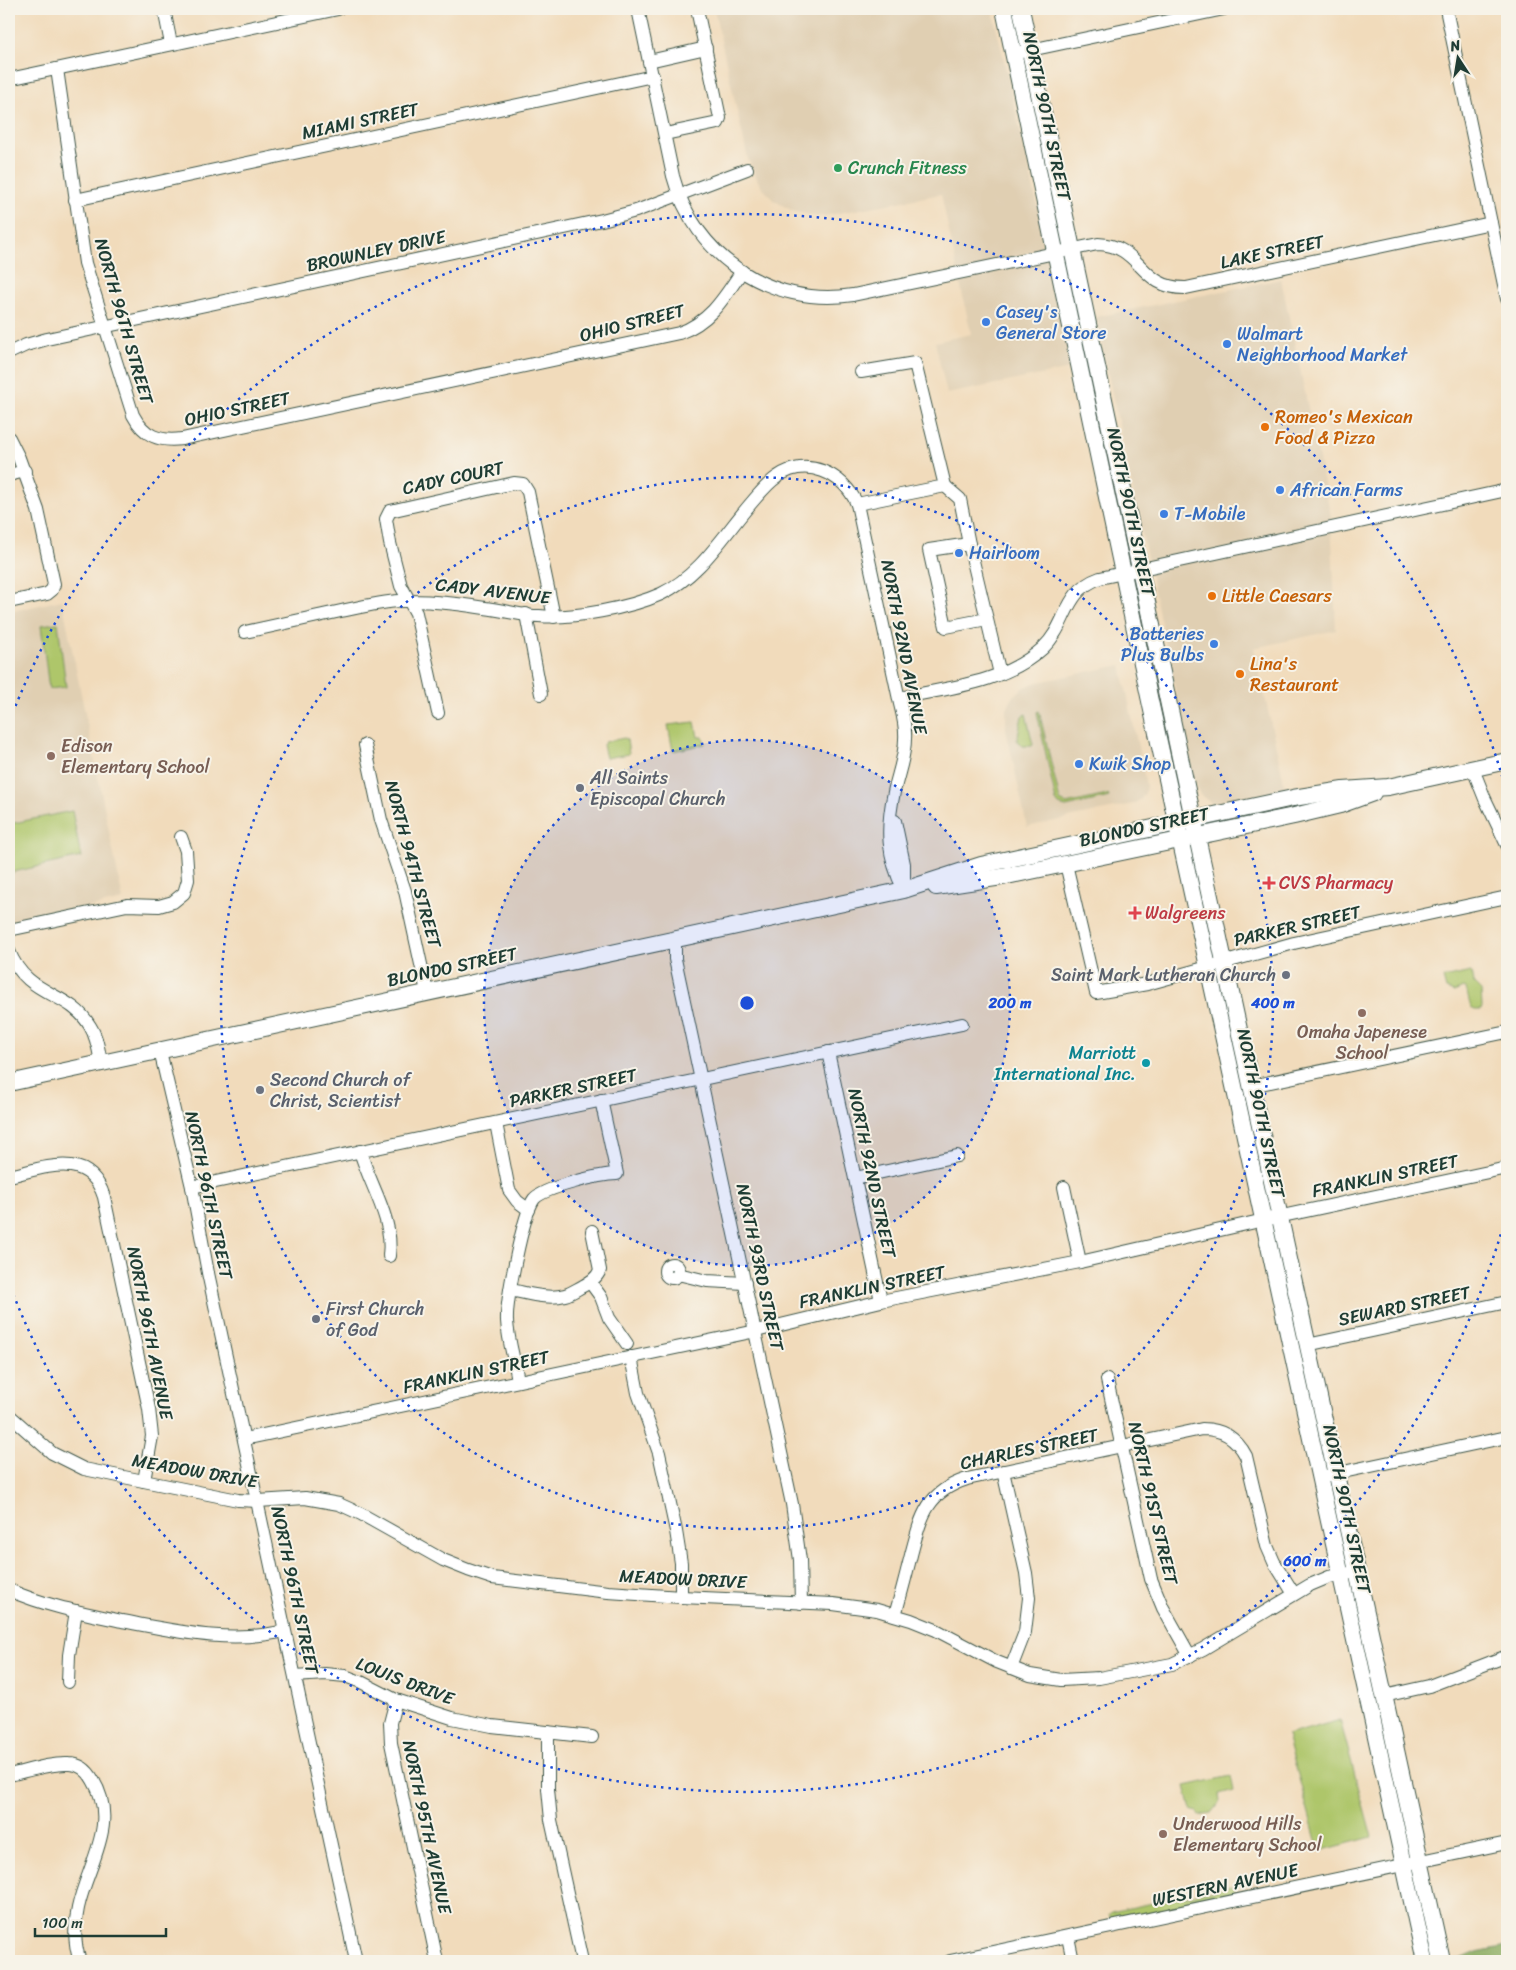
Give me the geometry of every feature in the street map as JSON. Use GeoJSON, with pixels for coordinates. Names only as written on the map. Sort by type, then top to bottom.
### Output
{"type":"FeatureCollection","features":[{"type":"Feature","properties":{"kind":"main road","name":"NORTH 90TH STREET"},"geometry":{"type":"LineString","coordinates":[[1004,9],[1123,572],[1217,964],[1272,1218],[1308,1345],[1336,1474],[1349,1573],[1412,1863],[1442,1961]]}},
{"type":"Feature","properties":{"kind":"main road","name":"NORTH 90TH STREET"},"geometry":{"type":"LineString","coordinates":[[1021,9],[1193,820],[1185,834]]}},
{"type":"Feature","properties":{"kind":"main road","name":"BLONDO STREET"},"geometry":{"type":"LineString","coordinates":[[1193,820],[1323,792],[1388,787],[1507,762]]}},
{"type":"Feature","properties":{"kind":"main road","name":"BLONDO STREET"},"geometry":{"type":"LineString","coordinates":[[9,1083],[904,890],[980,866],[1317,811],[1356,800],[1388,787]]}},
{"type":"Feature","properties":{"kind":"main road","name":"BLONDO STREET"},"geometry":{"type":"LineString","coordinates":[[904,890],[1002,877],[1066,864],[1185,834]]}},
{"type":"Feature","properties":{"kind":"main road","name":"NORTH 90TH STREET"},"geometry":{"type":"LineString","coordinates":[[1217,964],[1251,1086],[1272,1218],[1319,1477],[1384,1696],[1412,1863],[1425,1961]]}},
{"type":"Feature","properties":{"kind":"street"},"geometry":{"type":"LineString","coordinates":[[164,9],[172,44]]}},
{"type":"Feature","properties":{"kind":"street"},"geometry":{"type":"LineString","coordinates":[[9,79],[338,9]]}},
{"type":"Feature","properties":{"kind":"street"},"geometry":{"type":"LineString","coordinates":[[638,9],[679,195],[692,221],[709,245],[742,271],[771,287],[806,296],[842,297],[1072,248]]}},
{"type":"Feature","properties":{"kind":"street"},"geometry":{"type":"LineString","coordinates":[[665,134],[718,123],[720,118],[697,9]]}},
{"type":"Feature","properties":{"kind":"street"},"geometry":{"type":"LineString","coordinates":[[1014,53],[1224,9]]}},
{"type":"Feature","properties":{"kind":"street"},"geometry":{"type":"LineString","coordinates":[[1446,9],[1507,299]]}},
{"type":"Feature","properties":{"kind":"street"},"geometry":{"type":"LineString","coordinates":[[649,61],[706,48]]}},
{"type":"Feature","properties":{"kind":"street","name":"NORTH 96TH STREET"},"geometry":{"type":"LineString","coordinates":[[57,68],[85,263],[133,415],[142,430],[156,438],[173,440]]}},
{"type":"Feature","properties":{"kind":"street","name":"MIAMI STREET"},"geometry":{"type":"LineString","coordinates":[[75,200],[652,76]]}},
{"type":"Feature","properties":{"kind":"street","name":"BROWNLEY DRIVE"},"geometry":{"type":"LineString","coordinates":[[9,353],[40,341],[105,326],[602,220],[636,211],[747,169]]}},
{"type":"Feature","properties":{"kind":"street","name":"LAKE STREET"},"geometry":{"type":"LineString","coordinates":[[1072,248],[1098,244],[1116,246],[1129,254],[1157,282],[1172,287],[1186,288],[1491,222]]}},
{"type":"Feature","properties":{"kind":"street","name":"OHIO STREET"},"geometry":{"type":"LineString","coordinates":[[173,440],[679,333],[696,326],[712,313],[742,271]]}},
{"type":"Feature","properties":{"kind":"street"},"geometry":{"type":"LineString","coordinates":[[861,372],[915,363],[945,486],[960,498],[1000,674]]}},
{"type":"Feature","properties":{"kind":"street"},"geometry":{"type":"LineString","coordinates":[[9,438],[38,510],[54,584],[50,592],[9,602]]}},
{"type":"Feature","properties":{"kind":"street","name":"CADY AVENUE"},"geometry":{"type":"LineString","coordinates":[[245,632],[372,605],[409,601],[440,602],[526,614],[566,617],[642,601],[676,585],[699,566],[776,477],[791,470],[813,468],[827,472],[843,482],[856,501]]}},
{"type":"Feature","properties":{"kind":"street"},"geometry":{"type":"LineString","coordinates":[[9,475],[24,472]]}},
{"type":"Feature","properties":{"kind":"street","name":"CADY COURT"},"geometry":{"type":"LineString","coordinates":[[409,601],[401,586],[390,543],[386,519],[390,511],[514,483],[523,484],[528,492],[554,617]]}},
{"type":"Feature","properties":{"kind":"street"},"geometry":{"type":"LineString","coordinates":[[856,501],[945,486]]}},
{"type":"Feature","properties":{"kind":"street"},"geometry":{"type":"LineString","coordinates":[[899,698],[967,684],[1000,674],[1023,662],[1045,646],[1052,638],[1071,600],[1082,588],[1096,580],[1123,572],[1507,490]]}},
{"type":"Feature","properties":{"kind":"street","name":"NORTH 92ND AVENUE"},"geometry":{"type":"LineString","coordinates":[[856,501],[899,698],[905,740],[892,804],[904,864],[904,890]]}},
{"type":"Feature","properties":{"kind":"street"},"geometry":{"type":"LineString","coordinates":[[969,544],[930,550],[946,627],[987,619]]}},
{"type":"Feature","properties":{"kind":"street"},"geometry":{"type":"LineString","coordinates":[[409,601],[416,613],[438,713]]}},
{"type":"Feature","properties":{"kind":"street"},"geometry":{"type":"LineString","coordinates":[[526,614],[541,694]]}},
{"type":"Feature","properties":{"kind":"street","name":"NORTH 94TH STREET"},"geometry":{"type":"LineString","coordinates":[[365,745],[381,820],[405,891],[427,992]]}},
{"type":"Feature","properties":{"kind":"street"},"geometry":{"type":"LineString","coordinates":[[1473,769],[1507,846]]}},
{"type":"Feature","properties":{"kind":"street"},"geometry":{"type":"LineString","coordinates":[[9,930],[127,904],[159,906],[174,902],[184,893],[188,880],[186,851],[181,837]]}},
{"type":"Feature","properties":{"kind":"street","name":"PARKER STREET"},"geometry":{"type":"LineString","coordinates":[[1066,864],[1096,994],[1147,984],[1294,943],[1507,897]]}},
{"type":"Feature","properties":{"kind":"street","name":"NORTH 93RD STREET"},"geometry":{"type":"LineString","coordinates":[[675,940],[675,959],[797,1529],[801,1603]]}},
{"type":"Feature","properties":{"kind":"street"},"geometry":{"type":"LineString","coordinates":[[9,951],[17,968],[31,983],[72,1006],[87,1020],[94,1033],[101,1064]]}},
{"type":"Feature","properties":{"kind":"street","name":"PARKER STREET"},"geometry":{"type":"LineString","coordinates":[[192,1186],[962,1024]]}},
{"type":"Feature","properties":{"kind":"street"},"geometry":{"type":"LineString","coordinates":[[1251,1086],[1507,1032]]}},
{"type":"Feature","properties":{"kind":"street","name":"NORTH 96TH STREET"},"geometry":{"type":"LineString","coordinates":[[160,1051],[192,1186],[208,1273],[356,1961]]}},
{"type":"Feature","properties":{"kind":"street","name":"NORTH 92ND STREET"},"geometry":{"type":"LineString","coordinates":[[828,1052],[881,1301]]}},
{"type":"Feature","properties":{"kind":"street"},"geometry":{"type":"LineString","coordinates":[[518,1381],[507,1321],[510,1290],[526,1217],[533,1200],[545,1191],[617,1174],[602,1100]]}},
{"type":"Feature","properties":{"kind":"street"},"geometry":{"type":"LineString","coordinates":[[496,1122],[509,1190],[529,1210]]}},
{"type":"Feature","properties":{"kind":"street"},"geometry":{"type":"LineString","coordinates":[[360,1152],[388,1226],[391,1242],[389,1256]]}},
{"type":"Feature","properties":{"kind":"street"},"geometry":{"type":"LineString","coordinates":[[855,1178],[957,1156]]}},
{"type":"Feature","properties":{"kind":"street","name":"NORTH 96TH AVENUE"},"geometry":{"type":"LineString","coordinates":[[9,1176],[59,1165],[69,1165],[86,1170],[102,1192],[149,1409],[152,1436],[144,1481]]}},
{"type":"Feature","properties":{"kind":"street","name":"FRANKLIN STREET"},"geometry":{"type":"LineString","coordinates":[[244,1439],[756,1331],[881,1301],[1080,1262],[1272,1218],[1507,1168]]}},
{"type":"Feature","properties":{"kind":"street"},"geometry":{"type":"LineString","coordinates":[[1064,1187],[1080,1262]]}},
{"type":"Feature","properties":{"kind":"street"},"geometry":{"type":"LineString","coordinates":[[510,1290],[546,1297],[557,1297],[570,1294],[590,1282],[598,1275],[600,1270],[592,1231]]}},
{"type":"Feature","properties":{"kind":"street"},"geometry":{"type":"LineString","coordinates":[[678,1274],[707,1281],[745,1283]]}},
{"type":"Feature","properties":{"kind":"street"},"geometry":{"type":"LineString","coordinates":[[590,1282],[601,1296],[609,1318],[627,1344]]}},
{"type":"Feature","properties":{"kind":"street","name":"SEWARD STREET"},"geometry":{"type":"LineString","coordinates":[[1308,1345],[1507,1302]]}},
{"type":"Feature","properties":{"kind":"street"},"geometry":{"type":"LineString","coordinates":[[631,1357],[638,1393],[659,1453],[676,1531],[681,1563],[681,1597]]}},
{"type":"Feature","properties":{"kind":"street","name":"NORTH 91ST STREET"},"geometry":{"type":"LineString","coordinates":[[1107,1380],[1151,1579],[1163,1608],[1190,1656]]}},
{"type":"Feature","properties":{"kind":"street","name":"MEADOW DRIVE"},"geometry":{"type":"LineString","coordinates":[[9,1414],[40,1444],[68,1462],[84,1469],[238,1500],[258,1501],[305,1498],[339,1504],[361,1514],[443,1560],[492,1578],[608,1592],[854,1606],[895,1615],[936,1630],[1011,1668],[1043,1678],[1082,1680],[1168,1665],[1190,1656],[1320,1580],[1349,1573]]}},
{"type":"Feature","properties":{"kind":"street","name":"CHARLES STREET"},"geometry":{"type":"LineString","coordinates":[[895,1615],[920,1522],[927,1506],[941,1491],[955,1482],[1199,1430],[1220,1431],[1230,1436],[1242,1449],[1246,1456],[1267,1546],[1274,1562],[1294,1594]]}},
{"type":"Feature","properties":{"kind":"street"},"geometry":{"type":"LineString","coordinates":[[1319,1477],[1507,1437]]}},
{"type":"Feature","properties":{"kind":"street"},"geometry":{"type":"LineString","coordinates":[[1004,1471],[1026,1573],[1029,1598],[1025,1632],[1011,1668]]}},
{"type":"Feature","properties":{"kind":"street"},"geometry":{"type":"LineString","coordinates":[[9,1590],[26,1597],[76,1611],[207,1636],[243,1637],[284,1631]]}},
{"type":"Feature","properties":{"kind":"street"},"geometry":{"type":"LineString","coordinates":[[68,1682],[69,1655],[76,1611]]}},
{"type":"Feature","properties":{"kind":"street"},"geometry":{"type":"LineString","coordinates":[[1384,1696],[1429,1686],[1507,1656]]}},
{"type":"Feature","properties":{"kind":"street","name":"LOUIS DRIVE"},"geometry":{"type":"LineString","coordinates":[[295,1676],[325,1674],[345,1676],[396,1700],[452,1718],[492,1726],[592,1737]]}},
{"type":"Feature","properties":{"kind":"street","name":"NORTH 95TH AVENUE"},"geometry":{"type":"LineString","coordinates":[[396,1700],[390,1723],[391,1743],[437,1961]]}},
{"type":"Feature","properties":{"kind":"street"},"geometry":{"type":"LineString","coordinates":[[548,1732],[548,1789],[551,1820],[582,1961]]}},
{"type":"Feature","properties":{"kind":"street"},"geometry":{"type":"LineString","coordinates":[[9,1775],[70,1764],[83,1768],[89,1773],[99,1792],[104,1816],[103,1835],[82,1896],[75,1926],[76,1944],[80,1961]]}},
{"type":"Feature","properties":{"kind":"street","name":"WESTERN AVENUE"},"geometry":{"type":"LineString","coordinates":[[950,1961],[1507,1843]]}},
{"type":"Feature","properties":{"kind":"street"},"geometry":{"type":"LineString","coordinates":[[1068,1937],[1073,1961]]}},
{"type":"Feature","properties":{"kind":"shaded area"},"geometry":{"type":"Polygon","coordinates":[[[714,9],[992,9],[1075,368],[947,394],[935,342],[971,334],[941,194],[818,217],[793,211],[773,200],[759,183],[748,159],[714,9]]]}},
{"type":"Feature","properties":{"kind":"shaded area"},"geometry":{"type":"Polygon","coordinates":[[[1281,279],[1331,516],[1336,630],[1254,648],[1286,791],[1216,806],[1200,795],[1193,775],[1096,317],[1281,279]]]}},
{"type":"Feature","properties":{"kind":"shaded area","name":"Edison Elementary School"},"geometry":{"type":"Polygon","coordinates":[[[62,600],[123,900],[9,925],[9,612],[62,600]]]}},
{"type":"Feature","properties":{"kind":"shaded area"},"geometry":{"type":"Polygon","coordinates":[[[1121,665],[1146,785],[1145,793],[1141,799],[1133,804],[1027,827],[1006,729],[1006,710],[1012,698],[1023,688],[1034,683],[1121,665]]]}},
{"type":"Feature","properties":{"kind":"green space"},"geometry":{"type":"Polygon","coordinates":[[[58,623],[66,687],[49,689],[41,625],[58,623]]]}},
{"type":"Feature","properties":{"kind":"green space"},"geometry":{"type":"Polygon","coordinates":[[[1039,711],[1060,801],[1066,804],[1108,795],[1109,797],[1066,807],[1059,805],[1056,801],[1037,712],[1039,711]]]}},
{"type":"Feature","properties":{"kind":"green space"},"geometry":{"type":"Polygon","coordinates":[[[1026,714],[1032,746],[1023,746],[1017,741],[1022,716],[1026,714]]]}},
{"type":"Feature","properties":{"kind":"green space"},"geometry":{"type":"Polygon","coordinates":[[[695,722],[698,737],[703,737],[705,744],[673,751],[668,725],[695,722]]]}},
{"type":"Feature","properties":{"kind":"green space"},"geometry":{"type":"Polygon","coordinates":[[[624,738],[627,740],[629,754],[606,758],[603,745],[605,742],[624,738]]]}},
{"type":"Feature","properties":{"kind":"green space"},"geometry":{"type":"Polygon","coordinates":[[[72,811],[81,857],[9,873],[9,824],[72,811]]]}},
{"type":"Feature","properties":{"kind":"green space"},"geometry":{"type":"Polygon","coordinates":[[[1471,972],[1473,983],[1481,991],[1481,1010],[1471,1008],[1466,989],[1463,988],[1454,992],[1446,989],[1443,978],[1471,972]]]}},
{"type":"Feature","properties":{"kind":"green space"},"geometry":{"type":"Polygon","coordinates":[[[1340,1720],[1372,1837],[1319,1851],[1287,1735],[1340,1720]]]}},
{"type":"Feature","properties":{"kind":"green space"},"geometry":{"type":"Polygon","coordinates":[[[1231,1776],[1234,1791],[1219,1795],[1220,1802],[1210,1814],[1199,1816],[1197,1812],[1191,1810],[1185,1786],[1231,1776]]]}},
{"type":"Feature","properties":{"kind":"green space"},"geometry":{"type":"Polygon","coordinates":[[[1232,1886],[1236,1890],[1232,1895],[1117,1920],[1112,1919],[1109,1915],[1111,1912],[1232,1886]]]}},
{"type":"Feature","properties":{"kind":"green space"},"geometry":{"type":"Polygon","coordinates":[[[1507,1946],[1507,1961],[1455,1961],[1476,1952],[1507,1946]]]}},
{"type":"Feature","properties":{"kind":"place","name":"Crunch Fitness"},"geometry":{"type":"Point","coordinates":[838,168]}},
{"type":"Feature","properties":{"kind":"place","name":"Casey's General Store"},"geometry":{"type":"Point","coordinates":[986,322]}},
{"type":"Feature","properties":{"kind":"place","name":"Walmart Neighborhood Market"},"geometry":{"type":"Point","coordinates":[1227,344]}},
{"type":"Feature","properties":{"kind":"place","name":"Romeo's Mexican Food & Pizza"},"geometry":{"type":"Point","coordinates":[1265,427]}},
{"type":"Feature","properties":{"kind":"place","name":"African Farms"},"geometry":{"type":"Point","coordinates":[1280,490]}},
{"type":"Feature","properties":{"kind":"place","name":"T-Mobile"},"geometry":{"type":"Point","coordinates":[1164,514]}},
{"type":"Feature","properties":{"kind":"place","name":"Hairloom"},"geometry":{"type":"Point","coordinates":[959,553]}},
{"type":"Feature","properties":{"kind":"place","name":"Little Caesars"},"geometry":{"type":"Point","coordinates":[1212,596]}},
{"type":"Feature","properties":{"kind":"place","name":"Batteries Plus Bulbs"},"geometry":{"type":"Point","coordinates":[1214,644]}},
{"type":"Feature","properties":{"kind":"place","name":"Lina's Restaurant"},"geometry":{"type":"Point","coordinates":[1240,674]}},
{"type":"Feature","properties":{"kind":"place","name":"Edison Elementary School"},"geometry":{"type":"Point","coordinates":[51,756]}},
{"type":"Feature","properties":{"kind":"place","name":"Kwik Shop"},"geometry":{"type":"Point","coordinates":[1079,764]}},
{"type":"Feature","properties":{"kind":"place","name":"All Saints Episcopal Church"},"geometry":{"type":"Point","coordinates":[580,788]}},
{"type":"Feature","properties":{"kind":"place","name":"CVS Pharmacy"},"geometry":{"type":"Point","coordinates":[1269,883]}},
{"type":"Feature","properties":{"kind":"place","name":"Walgreens"},"geometry":{"type":"Point","coordinates":[1135,913]}},
{"type":"Feature","properties":{"kind":"place","name":"Saint Mark Lutheran Church"},"geometry":{"type":"Point","coordinates":[1286,975]}},
{"type":"Feature","properties":{"kind":"place","name":"Omaha Japenese School"},"geometry":{"type":"Point","coordinates":[1362,1013]}},
{"type":"Feature","properties":{"kind":"place","name":"Marriott International Inc."},"geometry":{"type":"Point","coordinates":[1146,1063]}},
{"type":"Feature","properties":{"kind":"place","name":"Second Church of Christ, Scientist"},"geometry":{"type":"Point","coordinates":[260,1090]}},
{"type":"Feature","properties":{"kind":"place","name":"First Church of God"},"geometry":{"type":"Point","coordinates":[316,1319]}},
{"type":"Feature","properties":{"kind":"place","name":"Underwood Hills Elementary School"},"geometry":{"type":"Point","coordinates":[1163,1834]}}]}
